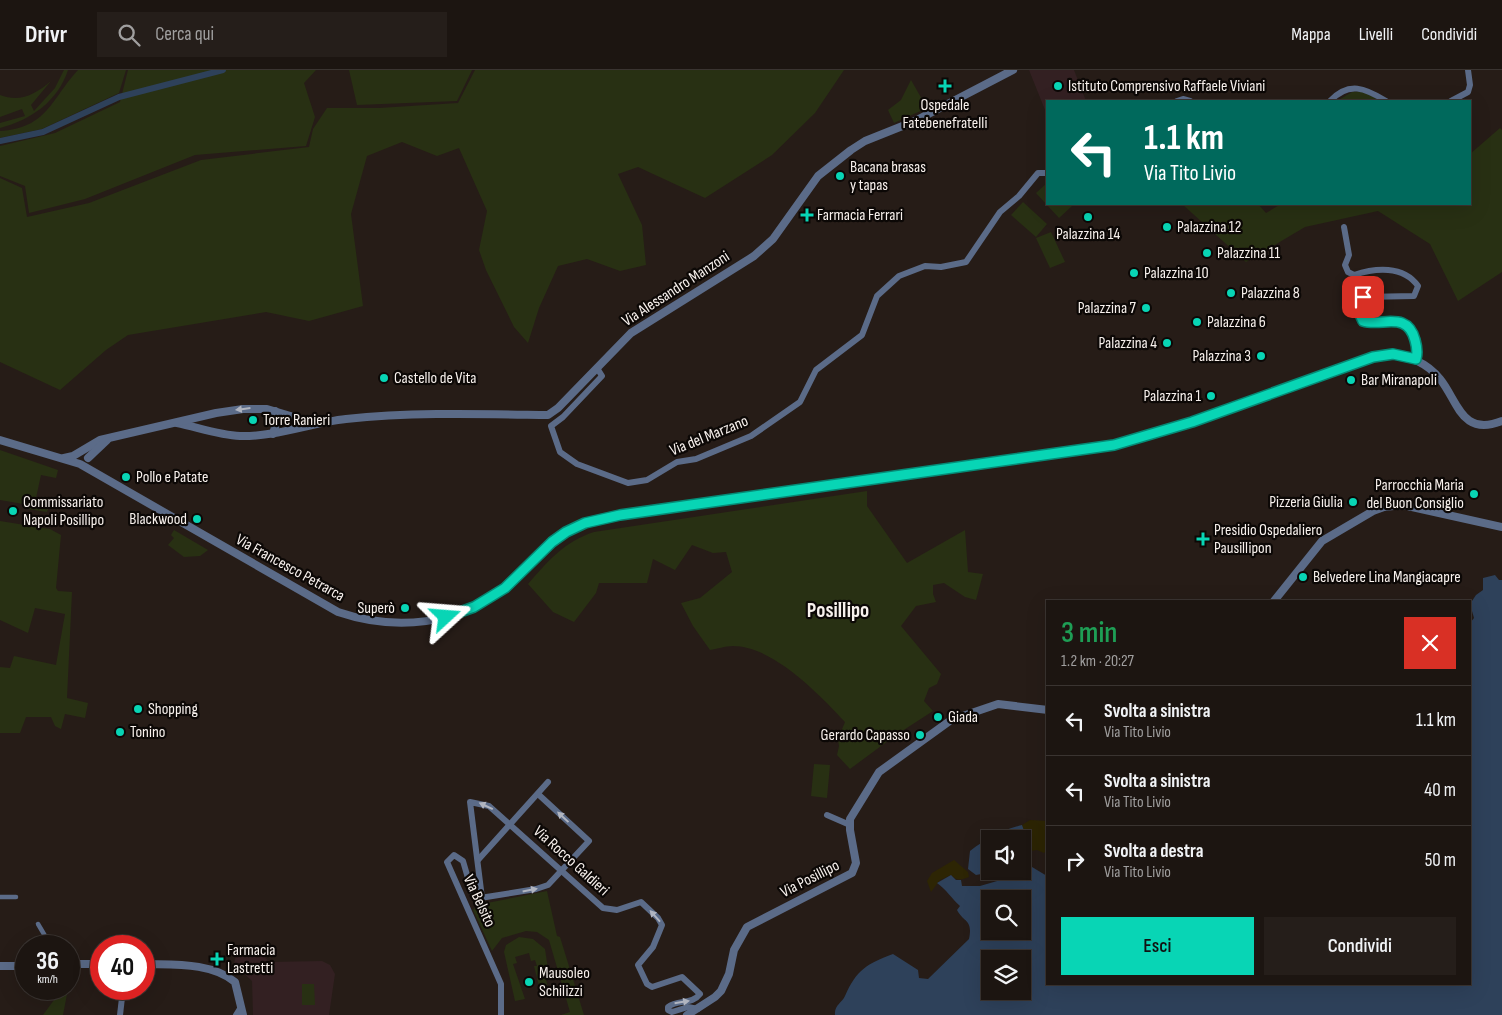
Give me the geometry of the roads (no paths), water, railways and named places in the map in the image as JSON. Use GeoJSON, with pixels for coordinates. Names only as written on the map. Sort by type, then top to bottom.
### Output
{"type":"FeatureCollection","features":[{"type":"Feature","properties":{"kind":"street","name":"Via Alessandro Manzoni"},"geometry":{"type":"LineString","coordinates":[[177,423],[240,436],[273,434],[344,419],[460,414],[548,415],[558,408],[631,333],[754,256],[773,239],[818,176],[851,150],[865,141],[915,121],[1013,70]]}},
{"type":"Feature","properties":{"kind":"street"},"geometry":{"type":"LineString","coordinates":[[1454,100],[1468,92],[1470,87],[1468,70]]}},
{"type":"Feature","properties":{"kind":"street"},"geometry":{"type":"LineString","coordinates":[[1331,100],[1338,94],[1353,87],[1365,89],[1384,100]]}},
{"type":"Feature","properties":{"kind":"street","name":"Via del Marzano"},"geometry":{"type":"LineString","coordinates":[[597,368],[602,376],[551,426],[560,452],[577,464],[628,483],[647,480],[677,462],[696,459],[723,449],[751,436],[800,402],[816,370],[862,335],[874,302],[890,282],[914,268],[925,266],[941,267],[966,262],[1000,212],[1019,196],[1038,173],[1046,173]]}},
{"type":"Feature","properties":{"kind":"street"},"geometry":{"type":"LineString","coordinates":[[1344,227],[1350,255],[1345,265],[1348,272],[1354,275],[1384,269],[1399,272],[1414,280],[1418,286],[1414,296],[1363,297],[1358,301],[1357,308],[1363,321],[1369,323],[1398,321],[1406,324],[1414,336],[1418,353],[1416,359]]}},
{"type":"Feature","properties":{"kind":"street","name":"Via Francesco Petrarca"},"geometry":{"type":"LineString","coordinates":[[79,464],[338,612],[356,618],[384,623],[418,623],[446,617],[474,607],[505,588],[552,542],[585,523],[620,515],[1114,445],[1192,422],[1373,357],[1393,354],[1416,359],[1441,380],[1462,415],[1484,424],[1502,421]]}},
{"type":"Feature","properties":{"kind":"street","name":"Via Alessandro Manzoni"},"geometry":{"type":"LineString","coordinates":[[62,458],[111,438],[212,414],[255,408],[275,411],[319,424]]}},
{"type":"Feature","properties":{"kind":"street"},"geometry":{"type":"LineString","coordinates":[[273,434],[276,424],[275,411]]}},
{"type":"Feature","properties":{"kind":"street"},"geometry":{"type":"LineString","coordinates":[[212,414],[208,421],[217,432]]}},
{"type":"Feature","properties":{"kind":"street","name":"Via Alessandro Manzoni"},"geometry":{"type":"LineString","coordinates":[[79,464],[84,464],[111,438]]}},
{"type":"Feature","properties":{"kind":"street"},"geometry":{"type":"LineString","coordinates":[[0,440],[79,464]]}},
{"type":"Feature","properties":{"kind":"street"},"geometry":{"type":"LineString","coordinates":[[79,452],[75,460],[79,464]]}},
{"type":"Feature","properties":{"kind":"street","name":"Via Francesco Petrarca"},"geometry":{"type":"LineString","coordinates":[[79,452],[108,480]]}},
{"type":"Feature","properties":{"kind":"street"},"geometry":{"type":"LineString","coordinates":[[1275,600],[1322,541],[1372,511],[1404,505],[1502,527]]}},
{"type":"Feature","properties":{"kind":"street"},"geometry":{"type":"LineString","coordinates":[[827,815],[850,825],[854,811],[874,776],[946,722],[998,704],[1046,710]]}},
{"type":"Feature","properties":{"kind":"street"},"geometry":{"type":"LineString","coordinates":[[538,794],[588,841],[552,883],[543,887],[482,898],[478,860],[548,782]]}},
{"type":"Feature","properties":{"kind":"street","name":"Via Rocco Galdieri"},"geometry":{"type":"LineString","coordinates":[[478,860],[470,802],[486,804],[603,908],[617,910],[640,901],[658,918],[662,929],[653,947],[639,963],[639,967],[650,986],[682,977],[699,992],[699,996],[691,1001],[671,1004],[668,1008],[670,1011],[688,1007],[698,1009]]}},
{"type":"Feature","properties":{"kind":"street","name":"Via Posillipo"},"geometry":{"type":"LineString","coordinates":[[687,1015],[715,997],[725,984],[734,950],[747,927],[852,873],[856,862],[850,825]]}},
{"type":"Feature","properties":{"kind":"street","name":"Via Belsito"},"geometry":{"type":"LineString","coordinates":[[482,898],[476,897],[472,892],[463,861],[457,856],[451,856],[447,862],[448,866],[468,906],[501,984],[501,1015]]}},
{"type":"Feature","properties":{"kind":"street"},"geometry":{"type":"LineString","coordinates":[[0,897],[16,897]]}},
{"type":"Feature","properties":{"kind":"street"},"geometry":{"type":"LineString","coordinates":[[38,924],[44,935]]}},
{"type":"Feature","properties":{"kind":"street"},"geometry":{"type":"LineString","coordinates":[[155,965],[209,969],[223,974],[235,982],[242,1011],[236,1015]]}},
{"type":"Feature","properties":{"kind":"street"},"geometry":{"type":"LineString","coordinates":[[0,966],[15,966]]}},
{"type":"Feature","properties":{"kind":"street"},"geometry":{"type":"LineString","coordinates":[[120,1015],[122,1000]]}},
{"type":"Feature","properties":{"kind":"water"},"geometry":{"type":"Polygon","coordinates":[[[1495,575],[1499,580],[1502,580],[1502,1015],[835,1015],[837,1006],[844,998],[854,979],[876,961],[893,954],[918,970],[919,978],[928,979],[969,939],[969,924],[957,910],[960,906],[937,883],[951,875],[956,880],[961,880],[962,886],[980,886],[1001,880],[1031,880],[1032,867],[1046,875],[1046,985],[1471,985],[1471,622],[1474,618],[1471,602],[1476,595],[1483,590],[1483,578],[1495,575]]]}},
{"type":"Feature","properties":{"kind":"water"},"geometry":{"type":"Polygon","coordinates":[[[1022,825],[1024,830],[1006,830],[1022,825]]]}},
{"type":"Feature","properties":{"kind":"water"},"geometry":{"type":"Polygon","coordinates":[[[981,843],[981,874],[976,875],[968,869],[970,851],[981,843]]]}},
{"type":"Feature","properties":{"kind":"waterway"},"geometry":{"type":"LineString","coordinates":[[0,141],[43,132],[119,97],[223,70]]}},
{"type":"Feature","properties":{"kind":"place","name":"Ospedale Fatebenefratelli"},"geometry":{"type":"Point","coordinates":[945,86]}},
{"type":"Feature","properties":{"kind":"place","name":"Istituto Comprensivo Raffaele Viviani"},"geometry":{"type":"Point","coordinates":[1058,86]}},
{"type":"Feature","properties":{"kind":"place","name":"Bacana brasas y tapas"},"geometry":{"type":"Point","coordinates":[840,176]}},
{"type":"Feature","properties":{"kind":"place","name":"Farmacia Ferrari"},"geometry":{"type":"Point","coordinates":[807,215]}},
{"type":"Feature","properties":{"kind":"place","name":"Palazzina 14"},"geometry":{"type":"Point","coordinates":[1088,217]}},
{"type":"Feature","properties":{"kind":"place","name":"Palazzina 12"},"geometry":{"type":"Point","coordinates":[1167,227]}},
{"type":"Feature","properties":{"kind":"place","name":"Palazzina 11"},"geometry":{"type":"Point","coordinates":[1207,253]}},
{"type":"Feature","properties":{"kind":"place","name":"Palazzina 10"},"geometry":{"type":"Point","coordinates":[1134,273]}},
{"type":"Feature","properties":{"kind":"place","name":"Palazzina 8"},"geometry":{"type":"Point","coordinates":[1231,293]}},
{"type":"Feature","properties":{"kind":"place","name":"Palazzina 7"},"geometry":{"type":"Point","coordinates":[1146,308]}},
{"type":"Feature","properties":{"kind":"place","name":"Palazzina 6"},"geometry":{"type":"Point","coordinates":[1197,322]}},
{"type":"Feature","properties":{"kind":"place","name":"Palazzina 4"},"geometry":{"type":"Point","coordinates":[1167,343]}},
{"type":"Feature","properties":{"kind":"place","name":"Palazzina 3"},"geometry":{"type":"Point","coordinates":[1261,356]}},
{"type":"Feature","properties":{"kind":"place","name":"Castello de Vita"},"geometry":{"type":"Point","coordinates":[384,378]}},
{"type":"Feature","properties":{"kind":"place","name":"Bar Miranapoli"},"geometry":{"type":"Point","coordinates":[1351,380]}},
{"type":"Feature","properties":{"kind":"place","name":"Palazzina 1"},"geometry":{"type":"Point","coordinates":[1211,396]}},
{"type":"Feature","properties":{"kind":"place","name":"Torre Ranieri"},"geometry":{"type":"Point","coordinates":[253,420]}},
{"type":"Feature","properties":{"kind":"place","name":"Pollo e Patate"},"geometry":{"type":"Point","coordinates":[126,477]}},
{"type":"Feature","properties":{"kind":"place","name":"Parrocchia Maria del Buon Consiglio"},"geometry":{"type":"Point","coordinates":[1474,494]}},
{"type":"Feature","properties":{"kind":"place","name":"Pizzeria Giulia"},"geometry":{"type":"Point","coordinates":[1353,502]}},
{"type":"Feature","properties":{"kind":"place","name":"Commissariato Napoli Posillipo"},"geometry":{"type":"Point","coordinates":[13,511]}},
{"type":"Feature","properties":{"kind":"place","name":"Blackwood"},"geometry":{"type":"Point","coordinates":[197,519]}},
{"type":"Feature","properties":{"kind":"place","name":"Presidio Ospedaliero Pausillipon"},"geometry":{"type":"Point","coordinates":[1203,539]}},
{"type":"Feature","properties":{"kind":"place","name":"Belvedere Lina Mangiacapre"},"geometry":{"type":"Point","coordinates":[1303,577]}},
{"type":"Feature","properties":{"kind":"place","name":"Superò"},"geometry":{"type":"Point","coordinates":[405,608]}},
{"type":"Feature","properties":{"kind":"place","name":"Shopping"},"geometry":{"type":"Point","coordinates":[138,709]}},
{"type":"Feature","properties":{"kind":"place","name":"Giada"},"geometry":{"type":"Point","coordinates":[938,717]}},
{"type":"Feature","properties":{"kind":"place","name":"Tonino"},"geometry":{"type":"Point","coordinates":[120,732]}},
{"type":"Feature","properties":{"kind":"place","name":"Gerardo Capasso"},"geometry":{"type":"Point","coordinates":[920,735]}},
{"type":"Feature","properties":{"kind":"place","name":"Farmacia Lastretti"},"geometry":{"type":"Point","coordinates":[217,959]}},
{"type":"Feature","properties":{"kind":"place","name":"Mausoleo Schilizzi"},"geometry":{"type":"Point","coordinates":[529,982]}},
{"type":"Feature","properties":{"kind":"district","name":"Posillipo"},"geometry":{"type":"Point","coordinates":[838,610]}}]}
